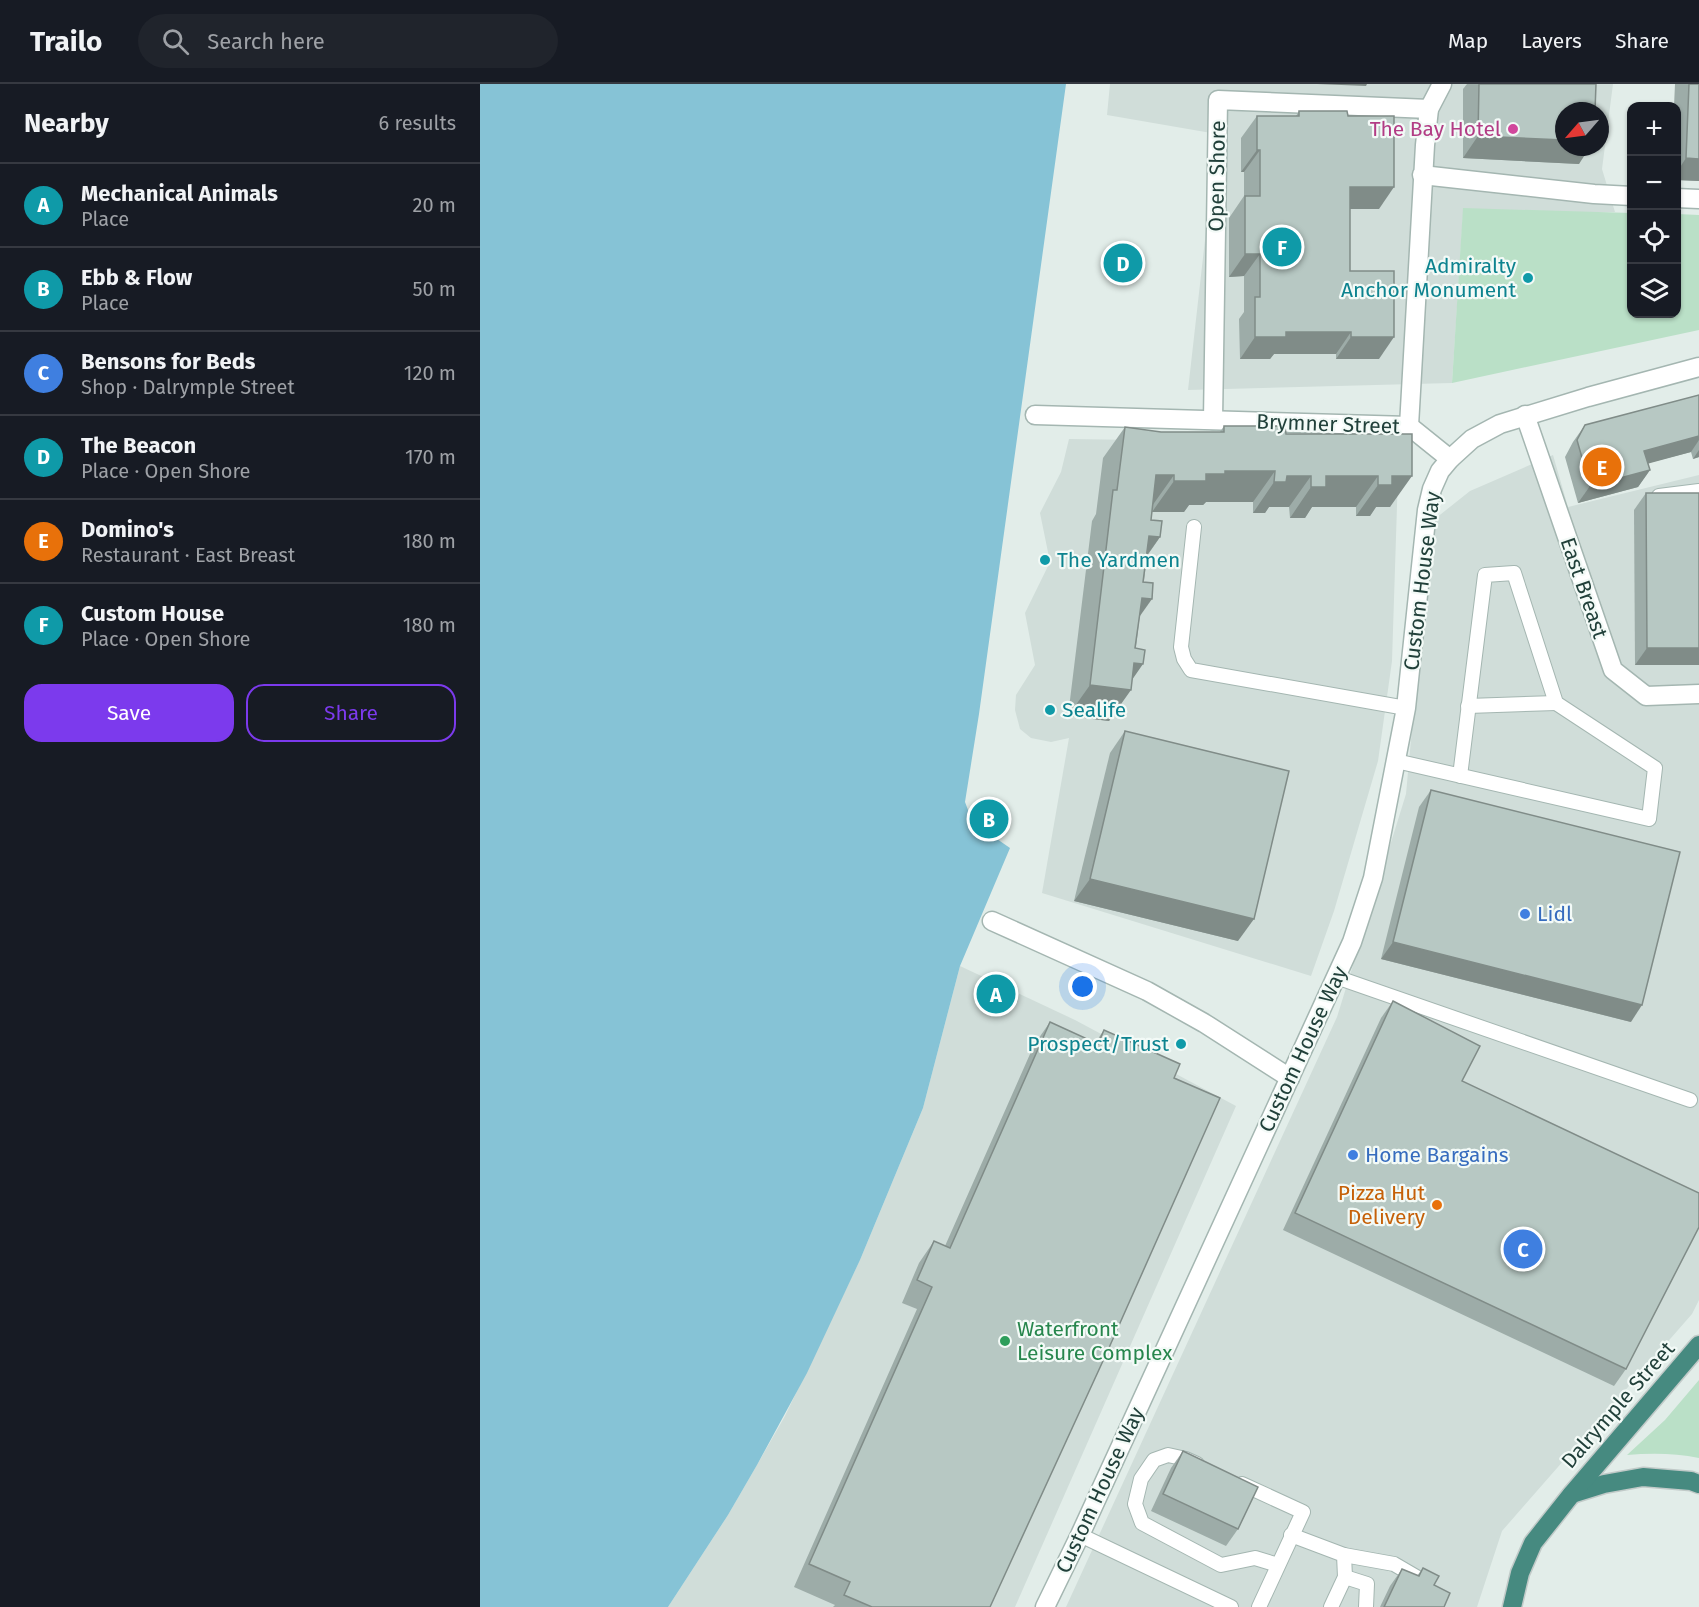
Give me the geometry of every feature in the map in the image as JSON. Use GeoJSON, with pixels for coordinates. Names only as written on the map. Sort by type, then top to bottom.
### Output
{"type":"FeatureCollection","features":[{"type":"Feature","properties":{"kind":"highway","name":"Dalrymple Street"},"geometry":{"type":"LineString","coordinates":[[1512,1607],[1520,1573],[1533,1543],[1570,1495],[1699,1346]]}},
{"type":"Feature","properties":{"kind":"highway"},"geometry":{"type":"LineString","coordinates":[[1570,1495],[1604,1484],[1643,1477],[1691,1481],[1699,1484]]}},
{"type":"Feature","properties":{"kind":"street"},"geometry":{"type":"LineString","coordinates":[[1409,426],[1422,175],[1429,109],[1442,84]]}},
{"type":"Feature","properties":{"kind":"street","name":"Open Shore"},"geometry":{"type":"LineString","coordinates":[[1213,420],[1218,100],[1429,109]]}},
{"type":"Feature","properties":{"kind":"street"},"geometry":{"type":"LineString","coordinates":[[1422,175],[1627,196]]}},
{"type":"Feature","properties":{"kind":"street"},"geometry":{"type":"LineString","coordinates":[[1681,198],[1699,199]]}},
{"type":"Feature","properties":{"kind":"street"},"geometry":{"type":"LineString","coordinates":[[1450,459],[1472,439],[1500,424],[1699,367]]}},
{"type":"Feature","properties":{"kind":"street","name":"Brymner Street"},"geometry":{"type":"LineString","coordinates":[[1035,415],[1409,426],[1450,459]]}},
{"type":"Feature","properties":{"kind":"street","name":"East Breast"},"geometry":{"type":"LineString","coordinates":[[1525,415],[1613,670],[1646,696],[1699,694]]}},
{"type":"Feature","properties":{"kind":"street","name":"Custom House Way"},"geometry":{"type":"LineString","coordinates":[[1045,1607],[1352,942],[1372,878],[1406,708],[1427,510],[1432,489],[1440,471],[1450,459]]}},
{"type":"Feature","properties":{"kind":"street"},"geometry":{"type":"LineString","coordinates":[[992,921],[1148,991],[1204,1023],[1290,1078]]}},
{"type":"Feature","properties":{"kind":"lane"},"geometry":{"type":"LineString","coordinates":[[1654,496],[1699,491]]}},
{"type":"Feature","properties":{"kind":"lane"},"geometry":{"type":"LineString","coordinates":[[1194,527],[1181,647],[1184,659],[1191,670],[1406,708]]}},
{"type":"Feature","properties":{"kind":"lane"},"geometry":{"type":"LineString","coordinates":[[1460,776],[1485,575],[1514,573],[1556,703]]}},
{"type":"Feature","properties":{"kind":"lane"},"geometry":{"type":"LineString","coordinates":[[1396,761],[1649,819],[1655,768],[1556,703],[1468,706]]}},
{"type":"Feature","properties":{"kind":"lane"},"geometry":{"type":"LineString","coordinates":[[1336,977],[1690,1100]]}},
{"type":"Feature","properties":{"kind":"lane"},"geometry":{"type":"LineString","coordinates":[[1207,1468],[1186,1459],[1168,1455],[1154,1460],[1141,1479],[1135,1504],[1142,1523],[1221,1565],[1255,1558],[1278,1565]]}},
{"type":"Feature","properties":{"kind":"lane"},"geometry":{"type":"LineString","coordinates":[[1228,1478],[1303,1512],[1259,1607]]}},
{"type":"Feature","properties":{"kind":"lane"},"geometry":{"type":"LineString","coordinates":[[1080,1535],[1231,1607]]}},
{"type":"Feature","properties":{"kind":"lane"},"geometry":{"type":"LineString","coordinates":[[1291,1535],[1344,1554],[1394,1564],[1433,1587]]}},
{"type":"Feature","properties":{"kind":"lane"},"geometry":{"type":"LineString","coordinates":[[1331,1607],[1346,1577],[1344,1554]]}},
{"type":"Feature","properties":{"kind":"lane"},"geometry":{"type":"LineString","coordinates":[[1346,1577],[1366,1584],[1366,1607]]}},
{"type":"Feature","properties":{"kind":"shaded area"},"geometry":{"type":"Polygon","coordinates":[[[1110,84],[1613,84],[1609,115],[1609,102],[1555,102],[1555,156],[1604,156],[1602,169],[1615,212],[1463,215],[1452,383],[1188,390],[1217,134],[1107,115],[1110,84]]]}},
{"type":"Feature","properties":{"kind":"shaded area"},"geometry":{"type":"Polygon","coordinates":[[[1069,439],[1399,444],[1392,661],[1378,761],[1334,911],[1311,976],[1042,893],[1069,738],[1051,742],[1031,738],[1020,729],[1015,710],[1016,695],[1035,665],[1025,613],[1050,562],[1040,513],[1061,472],[1069,439]]]}},
{"type":"Feature","properties":{"kind":"shaded area"},"geometry":{"type":"Polygon","coordinates":[[[1553,455],[1568,507],[1699,475],[1699,1300],[1692,1314],[1502,1531],[1477,1607],[1066,1607],[1337,1017],[1406,794],[1431,522],[1470,491],[1553,455]]]}},
{"type":"Feature","properties":{"kind":"shaded area"},"geometry":{"type":"Polygon","coordinates":[[[960,966],[1075,1020],[1236,1106],[1015,1607],[668,1607],[728,1515],[785,1416],[860,1260],[923,1108],[960,966]]]}},
{"type":"Feature","properties":{"kind":"green space"},"geometry":{"type":"Polygon","coordinates":[[[1463,208],[1627,213],[1627,318],[1681,318],[1681,214],[1699,215],[1699,330],[1452,383],[1463,208]]]}},
{"type":"Feature","properties":{"kind":"green space"},"geometry":{"type":"Polygon","coordinates":[[[1699,1380],[1699,1458],[1663,1454],[1627,1455],[1665,1420],[1699,1380]]]}},
{"type":"Feature","properties":{"kind":"water"},"geometry":{"type":"Polygon","coordinates":[[[480,84],[1066,84],[965,802],[976,831],[997,839],[1010,848],[960,966],[923,1108],[860,1260],[807,1373],[757,1465],[728,1515],[668,1607],[480,1607],[480,84]]]}},
{"type":"Feature","properties":{"kind":"building"},"geometry":{"type":"Polygon","coordinates":[[[1479,84],[1596,84],[1595,102],[1555,102],[1555,140],[1478,136],[1479,84]]]}},
{"type":"Feature","properties":{"kind":"building"},"geometry":{"type":"Polygon","coordinates":[[[1689,84],[1699,84],[1699,159],[1686,158],[1689,84]]]}},
{"type":"Feature","properties":{"kind":"building"},"geometry":{"type":"Polygon","coordinates":[[[1299,111],[1347,111],[1348,116],[1394,116],[1394,187],[1350,187],[1350,271],[1394,271],[1394,337],[1351,337],[1351,332],[1286,332],[1286,337],[1255,337],[1255,297],[1260,297],[1260,254],[1245,254],[1245,196],[1260,196],[1257,116],[1299,116],[1299,111]]]}},
{"type":"Feature","properties":{"kind":"building"},"geometry":{"type":"Polygon","coordinates":[[[1699,395],[1699,436],[1644,451],[1650,470],[1590,486],[1577,440],[1585,425],[1699,395]]]}},
{"type":"Feature","properties":{"kind":"building"},"geometry":{"type":"Polygon","coordinates":[[[1224,426],[1285,426],[1286,434],[1412,434],[1412,476],[1392,476],[1392,485],[1378,485],[1378,476],[1326,476],[1326,487],[1311,487],[1311,476],[1287,476],[1286,482],[1274,482],[1275,471],[1225,471],[1225,474],[1206,474],[1206,481],[1174,481],[1174,475],[1156,475],[1151,520],[1162,521],[1160,537],[1149,536],[1143,582],[1153,583],[1152,599],[1142,598],[1135,648],[1145,650],[1143,664],[1134,663],[1131,690],[1090,685],[1113,490],[1117,490],[1125,427],[1161,432],[1224,432],[1224,426]]]}},
{"type":"Feature","properties":{"kind":"building"},"geometry":{"type":"Polygon","coordinates":[[[1646,493],[1699,493],[1699,648],[1647,648],[1646,493]]]}},
{"type":"Feature","properties":{"kind":"building"},"geometry":{"type":"Polygon","coordinates":[[[1125,731],[1289,771],[1254,919],[1090,879],[1125,731]]]}},
{"type":"Feature","properties":{"kind":"building","name":"Lidl"},"geometry":{"type":"Polygon","coordinates":[[[1431,790],[1680,852],[1642,1005],[1393,942],[1431,790]]]}},
{"type":"Feature","properties":{"kind":"building"},"geometry":{"type":"Polygon","coordinates":[[[1393,1001],[1480,1046],[1462,1081],[1699,1193],[1699,1227],[1626,1369],[1295,1213],[1393,1001]]]}},
{"type":"Feature","properties":{"kind":"building","name":"Waterfront Leisure Complex"},"geometry":{"type":"Polygon","coordinates":[[[1050,1022],[1098,1044],[1104,1030],[1180,1064],[1174,1078],[1220,1098],[990,1607],[872,1607],[844,1595],[850,1582],[809,1564],[932,1287],[917,1280],[934,1241],[950,1248],[1050,1022]]]}},
{"type":"Feature","properties":{"kind":"building"},"geometry":{"type":"Polygon","coordinates":[[[1183,1451],[1258,1487],[1238,1529],[1163,1494],[1183,1451]]]}},
{"type":"Feature","properties":{"kind":"building"},"geometry":{"type":"Polygon","coordinates":[[[1423,1568],[1439,1576],[1434,1585],[1450,1593],[1444,1607],[1384,1607],[1402,1569],[1419,1576],[1423,1568]]]}},
{"type":"Feature","properties":{"kind":"place","name":"The Bay Hotel"},"geometry":{"type":"Point","coordinates":[1513,129]}},
{"type":"Feature","properties":{"kind":"place","name":"Custom House"},"geometry":{"type":"Point","coordinates":[1282,247]}},
{"type":"Feature","properties":{"kind":"place","name":"The Beacon"},"geometry":{"type":"Point","coordinates":[1123,263]}},
{"type":"Feature","properties":{"kind":"place","name":"Admiralty Anchor Monument"},"geometry":{"type":"Point","coordinates":[1528,278]}},
{"type":"Feature","properties":{"kind":"place","name":"Domino's"},"geometry":{"type":"Point","coordinates":[1602,467]}},
{"type":"Feature","properties":{"kind":"place","name":"The Yardmen"},"geometry":{"type":"Point","coordinates":[1045,560]}},
{"type":"Feature","properties":{"kind":"place","name":"Sealife"},"geometry":{"type":"Point","coordinates":[1050,710]}},
{"type":"Feature","properties":{"kind":"place","name":"Ebb & Flow"},"geometry":{"type":"Point","coordinates":[989,819]}},
{"type":"Feature","properties":{"kind":"place","name":"Lidl"},"geometry":{"type":"Point","coordinates":[1525,914]}},
{"type":"Feature","properties":{"kind":"place","name":"Mechanical Animals"},"geometry":{"type":"Point","coordinates":[996,994]}},
{"type":"Feature","properties":{"kind":"place","name":"Prospect/Trust"},"geometry":{"type":"Point","coordinates":[1181,1044]}},
{"type":"Feature","properties":{"kind":"place","name":"Home Bargains"},"geometry":{"type":"Point","coordinates":[1353,1155]}},
{"type":"Feature","properties":{"kind":"place","name":"Pizza Hut Delivery"},"geometry":{"type":"Point","coordinates":[1437,1205]}},
{"type":"Feature","properties":{"kind":"place","name":"Bensons for Beds"},"geometry":{"type":"Point","coordinates":[1523,1249]}},
{"type":"Feature","properties":{"kind":"place","name":"Waterfront Leisure Complex"},"geometry":{"type":"Point","coordinates":[1005,1341]}}]}
